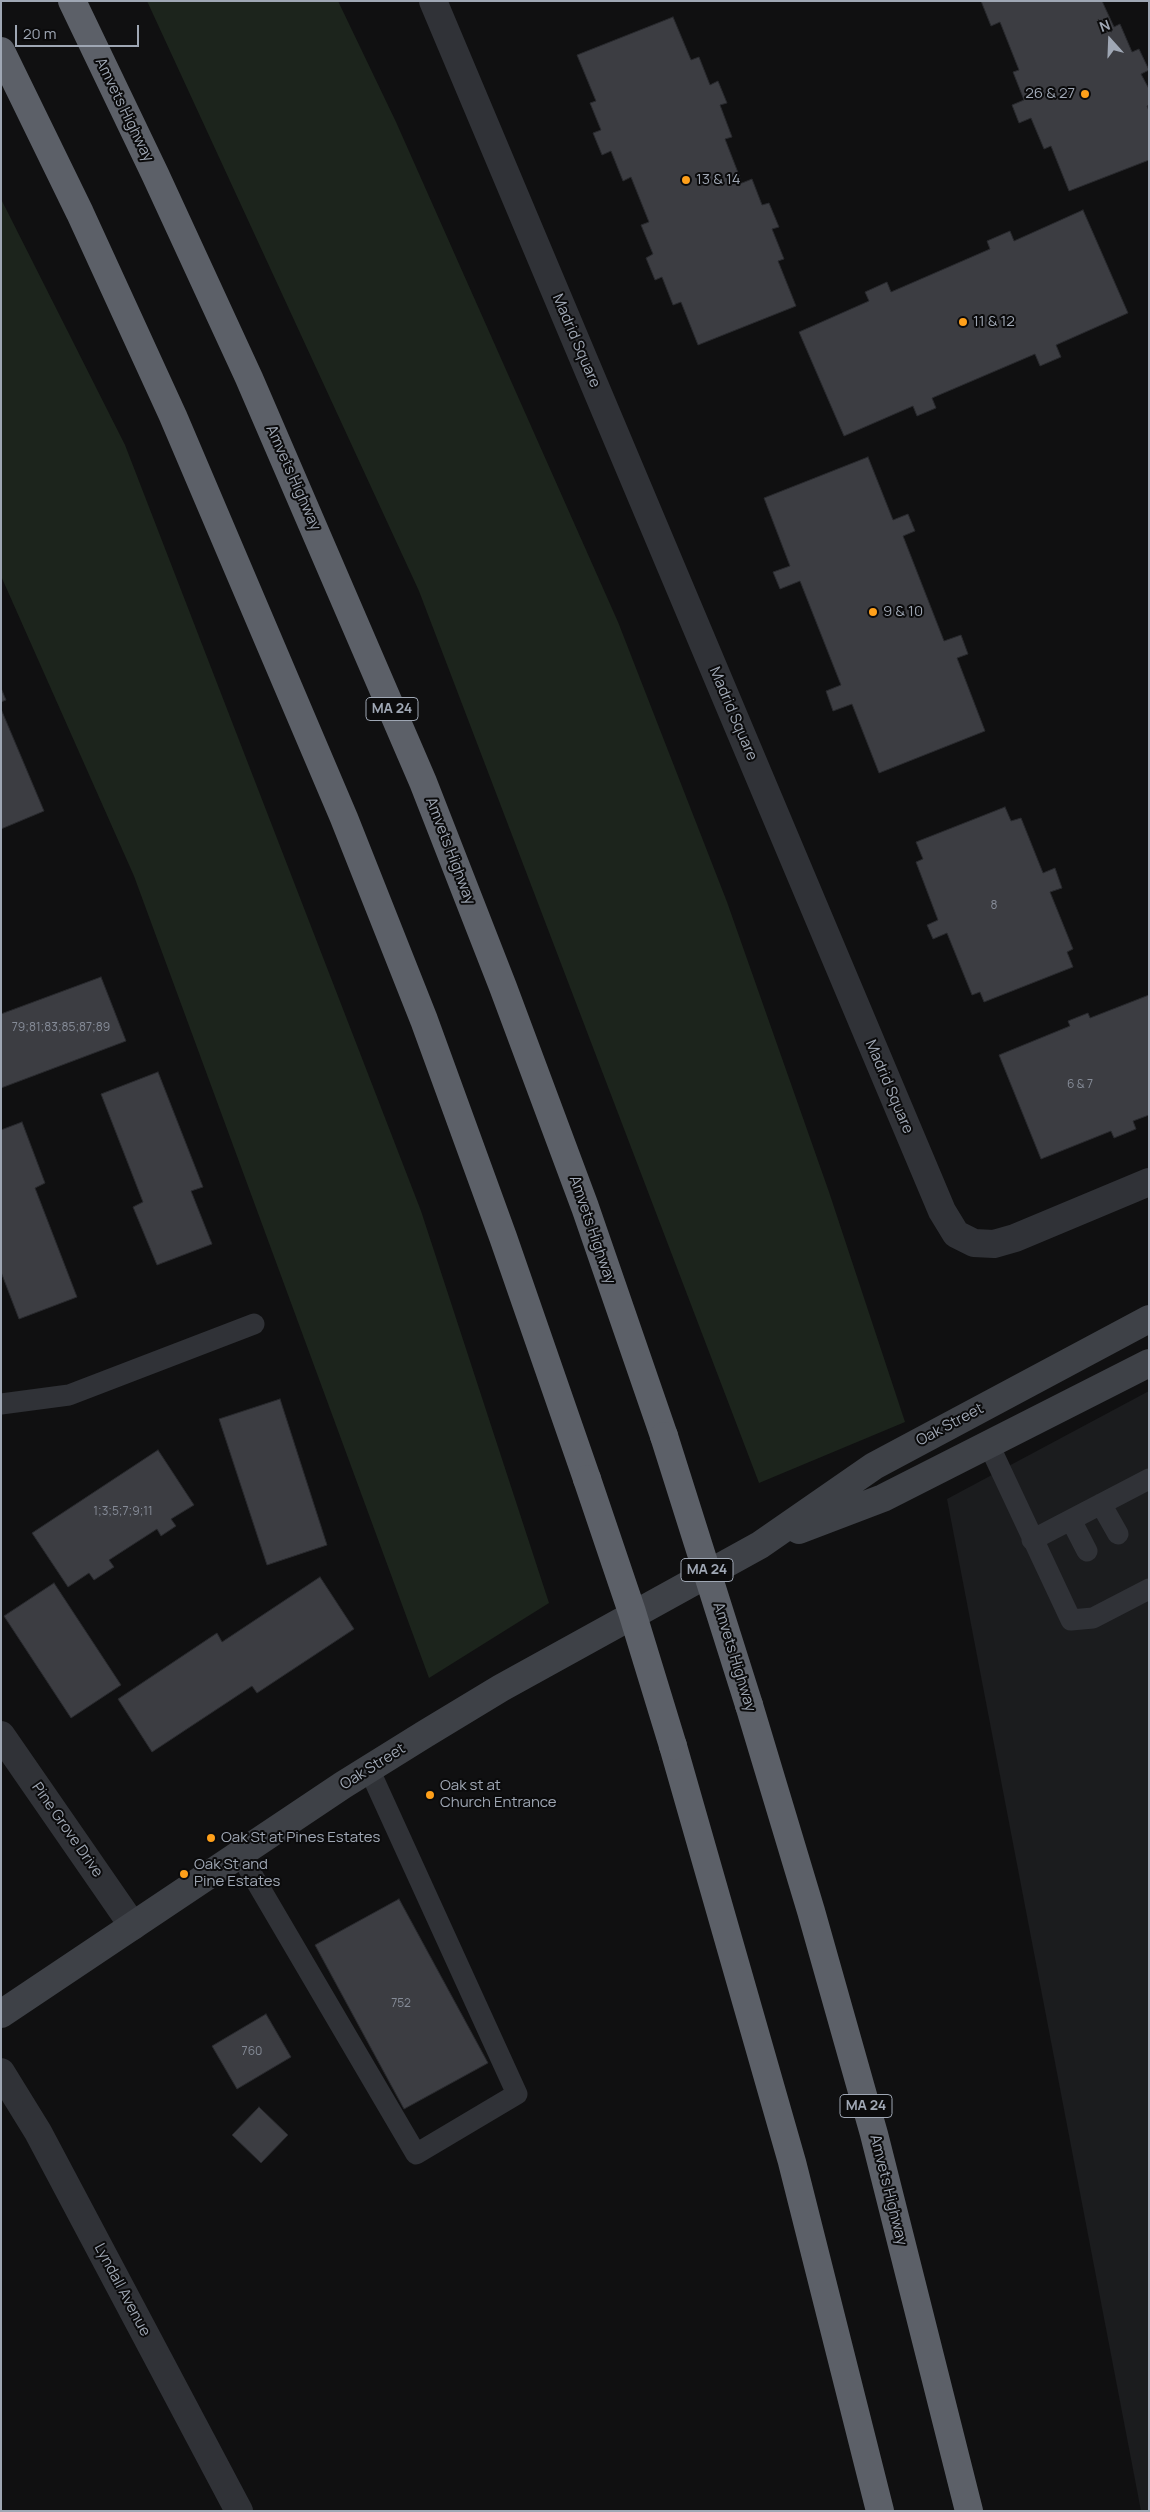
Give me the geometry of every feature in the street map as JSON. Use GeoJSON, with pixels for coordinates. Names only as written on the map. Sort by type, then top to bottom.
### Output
{"type":"FeatureCollection","features":[{"type":"Feature","properties":{"kind":"highway","name":"Amvets Highway"},"geometry":{"type":"LineString","coordinates":[[72,1],[155,174],[249,378],[423,782],[503,987],[582,1198],[664,1436],[749,1705],[811,1911],[874,2134],[970,2511]]}},
{"type":"Feature","properties":{"kind":"highway"},"geometry":{"type":"LineString","coordinates":[[1,51],[80,213],[173,416],[344,818],[424,1020],[503,1237],[632,1612],[673,1746],[792,2162],[880,2511]]}},
{"type":"Feature","properties":{"kind":"main road","name":"Oak Street"},"geometry":{"type":"LineString","coordinates":[[1,2014],[369,1769],[501,1688],[760,1545],[874,1466],[1149,1319]]}},
{"type":"Feature","properties":{"kind":"main road","name":"Oak Street"},"geometry":{"type":"LineString","coordinates":[[760,1545],[883,1498],[1149,1363]]}},
{"type":"Feature","properties":{"kind":"street","name":"Madrid Square"},"geometry":{"type":"LineString","coordinates":[[433,1],[942,1211],[956,1234],[974,1243],[994,1244],[1015,1238],[1149,1182]]}},
{"type":"Feature","properties":{"kind":"street","name":"Pine Grove Drive"},"geometry":{"type":"LineString","coordinates":[[1,1735],[133,1926]]}},
{"type":"Feature","properties":{"kind":"street","name":"Lyndall Avenue"},"geometry":{"type":"LineString","coordinates":[[1,2072],[38,2132],[239,2511]]}},
{"type":"Feature","properties":{"kind":"lane"},"geometry":{"type":"LineString","coordinates":[[1,1404],[69,1394],[254,1324]]}},
{"type":"Feature","properties":{"kind":"lane"},"geometry":{"type":"LineString","coordinates":[[989,1445],[1071,1620],[1093,1618],[1111,1601],[1145,1585]]}},
{"type":"Feature","properties":{"kind":"lane"},"geometry":{"type":"LineString","coordinates":[[1032,1540],[1149,1478]]}},
{"type":"Feature","properties":{"kind":"lane"},"geometry":{"type":"LineString","coordinates":[[1101,1504],[1118,1534]]}},
{"type":"Feature","properties":{"kind":"lane"},"geometry":{"type":"LineString","coordinates":[[1071,1520],[1086,1551]]}},
{"type":"Feature","properties":{"kind":"lane"},"geometry":{"type":"LineString","coordinates":[[240,1854],[416,2154],[517,2094],[369,1769]]}},
{"type":"Feature","properties":{"kind":"shaded area"},"geometry":{"type":"Polygon","coordinates":[[[147,1],[338,1],[396,122],[618,622],[727,902],[829,1192],[905,1422],[759,1483],[419,591],[147,1]]]}},
{"type":"Feature","properties":{"kind":"shaded area"},"geometry":{"type":"Polygon","coordinates":[[[1,199],[125,445],[421,1211],[549,1603],[429,1678],[134,876],[1,576],[1,199]]]}},
{"type":"Feature","properties":{"kind":"shaded area"},"geometry":{"type":"Polygon","coordinates":[[[1149,1391],[1149,2511],[1141,2511],[947,1499],[1149,1391]]]}},
{"type":"Feature","properties":{"kind":"building","name":"26 & 27"},"geometry":{"type":"Polygon","coordinates":[[[981,1],[1102,1],[1114,27],[1120,24],[1132,52],[1139,49],[1149,70],[1141,74],[1149,89],[1149,105],[1147,106],[1149,111],[1149,160],[1069,191],[1051,146],[1044,149],[1031,118],[1019,123],[1012,105],[1024,100],[1013,72],[1019,70],[1000,22],[991,26],[981,1]]]}},
{"type":"Feature","properties":{"kind":"building","name":"13 & 14"},"geometry":{"type":"Polygon","coordinates":[[[673,17],[691,60],[699,57],[710,85],[718,81],[727,103],[720,105],[732,137],[725,139],[742,183],[752,179],[762,205],[769,203],[779,227],[772,229],[784,259],[778,261],[796,306],[698,345],[681,302],[673,305],[662,277],[655,280],[646,258],[653,254],[641,225],[649,222],[631,177],[623,181],[611,151],[602,155],[593,133],[601,130],[590,103],[596,101],[577,55],[673,17]]]}},
{"type":"Feature","properties":{"kind":"building","name":"11 & 12"},"geometry":{"type":"Polygon","coordinates":[[[1083,210],[1128,313],[1056,345],[1061,357],[1040,366],[1035,354],[932,398],[936,408],[917,416],[913,406],[844,436],[799,332],[869,301],[865,292],[887,282],[891,292],[990,249],[987,241],[1010,231],[1014,241],[1083,210]]]}},
{"type":"Feature","properties":{"kind":"building","name":"9 & 10"},"geometry":{"type":"Polygon","coordinates":[[[868,457],[893,520],[908,514],[915,531],[903,536],[944,641],[961,635],[968,654],[957,658],[985,731],[879,773],[852,704],[833,711],[826,691],[841,685],[800,581],[780,589],[773,572],[790,566],[764,498],[868,457]]]}},
{"type":"Feature","properties":{"kind":"building"},"geometry":{"type":"Polygon","coordinates":[[[1,688],[6,700],[1,702],[1,688]]]}},
{"type":"Feature","properties":{"kind":"building"},"geometry":{"type":"Polygon","coordinates":[[[1,709],[44,811],[1,829],[1,709]]]}},
{"type":"Feature","properties":{"kind":"building"},"geometry":{"type":"Polygon","coordinates":[[[1005,807],[1011,821],[1021,818],[1043,873],[1055,868],[1062,888],[1050,892],[1073,949],[1067,952],[1073,967],[984,1002],[980,992],[972,995],[947,933],[933,939],[927,925],[938,920],[916,862],[923,859],[916,842],[1005,807]]]}},
{"type":"Feature","properties":{"kind":"building"},"geometry":{"type":"Polygon","coordinates":[[[101,977],[126,1041],[1,1088],[1,1014],[101,977]]]}},
{"type":"Feature","properties":{"kind":"building"},"geometry":{"type":"Polygon","coordinates":[[[1149,995],[1149,1115],[1133,1121],[1136,1129],[1114,1138],[1111,1131],[1041,1159],[999,1055],[1070,1026],[1068,1021],[1088,1013],[1090,1018],[1149,995]]]}},
{"type":"Feature","properties":{"kind":"building"},"geometry":{"type":"Polygon","coordinates":[[[158,1072],[203,1187],[191,1191],[212,1244],[157,1265],[133,1207],[143,1202],[101,1094],[158,1072]]]}},
{"type":"Feature","properties":{"kind":"building"},"geometry":{"type":"Polygon","coordinates":[[[22,1122],[45,1183],[35,1188],[77,1297],[19,1319],[1,1272],[1,1130],[22,1122]]]}},
{"type":"Feature","properties":{"kind":"building"},"geometry":{"type":"Polygon","coordinates":[[[280,1399],[327,1545],[267,1565],[219,1419],[280,1399]]]}},
{"type":"Feature","properties":{"kind":"building"},"geometry":{"type":"Polygon","coordinates":[[[158,1450],[194,1505],[171,1519],[176,1526],[161,1536],[157,1529],[109,1560],[114,1567],[94,1580],[89,1573],[68,1587],[32,1533],[158,1450]]]}},
{"type":"Feature","properties":{"kind":"building"},"geometry":{"type":"Polygon","coordinates":[[[320,1577],[354,1629],[257,1693],[252,1686],[152,1752],[118,1699],[217,1633],[222,1642],[320,1577]]]}},
{"type":"Feature","properties":{"kind":"building"},"geometry":{"type":"Polygon","coordinates":[[[54,1583],[121,1685],[71,1718],[4,1616],[54,1583]]]}},
{"type":"Feature","properties":{"kind":"building"},"geometry":{"type":"Polygon","coordinates":[[[399,1899],[488,2063],[404,2109],[315,1945],[399,1899]]]}},
{"type":"Feature","properties":{"kind":"building"},"geometry":{"type":"Polygon","coordinates":[[[266,2014],[291,2057],[237,2089],[212,2046],[266,2014]]]}},
{"type":"Feature","properties":{"kind":"building"},"geometry":{"type":"Polygon","coordinates":[[[259,2107],[288,2135],[261,2163],[232,2135],[259,2107]]]}},
{"type":"Feature","properties":{"kind":"place","name":"26 & 27"},"geometry":{"type":"Point","coordinates":[1085,94]}},
{"type":"Feature","properties":{"kind":"place","name":"13 & 14"},"geometry":{"type":"Point","coordinates":[686,180]}},
{"type":"Feature","properties":{"kind":"place","name":"11 & 12"},"geometry":{"type":"Point","coordinates":[963,322]}},
{"type":"Feature","properties":{"kind":"place","name":"9 & 10"},"geometry":{"type":"Point","coordinates":[873,612]}},
{"type":"Feature","properties":{"kind":"place","name":"Oak st at Church Entrance"},"geometry":{"type":"Point","coordinates":[430,1795]}},
{"type":"Feature","properties":{"kind":"place","name":"Oak St at Pines Estates"},"geometry":{"type":"Point","coordinates":[211,1838]}},
{"type":"Feature","properties":{"kind":"place","name":"Oak St and Pine Estates"},"geometry":{"type":"Point","coordinates":[184,1874]}}]}
